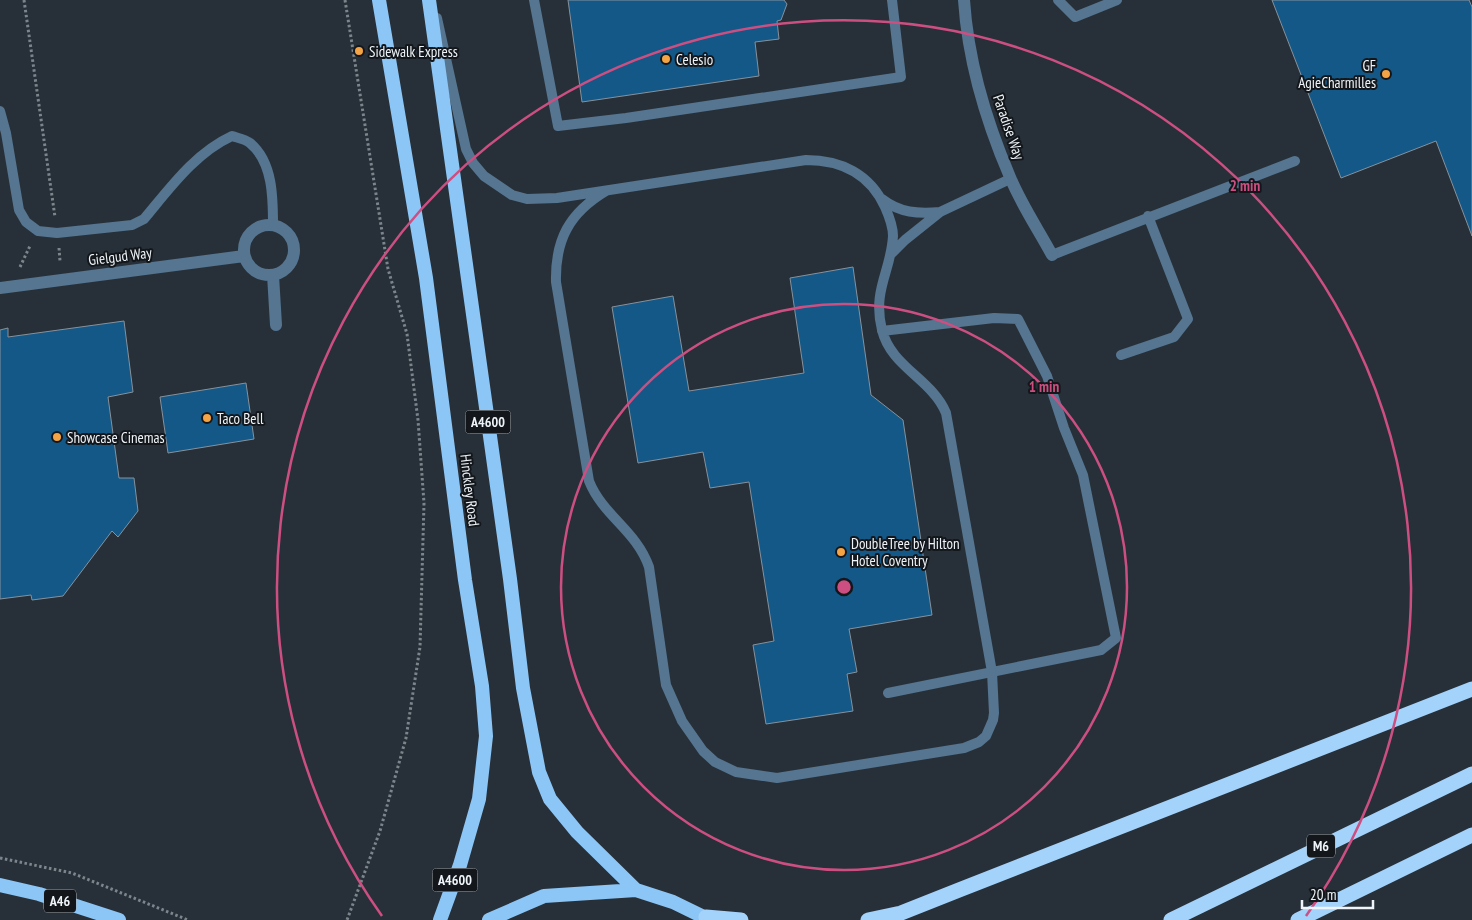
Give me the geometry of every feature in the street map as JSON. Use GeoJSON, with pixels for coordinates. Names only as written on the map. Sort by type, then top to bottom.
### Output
{"type":"FeatureCollection","features":[{"type":"Feature","properties":{"kind":"highway","name":"Hinckley Road"},"geometry":{"type":"LineString","coordinates":[[379,0],[426,278],[464,570],[482,686],[486,736],[479,799],[460,865],[440,920]]}},
{"type":"Feature","properties":{"kind":"highway","name":"Hinckley Road"},"geometry":{"type":"LineString","coordinates":[[429,0],[523,688],[539,772],[550,799],[577,832],[636,890]]}},
{"type":"Feature","properties":{"kind":"highway"},"geometry":{"type":"LineString","coordinates":[[868,920],[901,913],[1472,689]]}},
{"type":"Feature","properties":{"kind":"highway","name":"M6"},"geometry":{"type":"LineString","coordinates":[[1171,920],[1472,774]]}},
{"type":"Feature","properties":{"kind":"highway"},"geometry":{"type":"LineString","coordinates":[[1298,920],[1472,835]]}},
{"type":"Feature","properties":{"kind":"highway","name":"A46"},"geometry":{"type":"LineString","coordinates":[[0,885],[39,894],[119,920]]}},
{"type":"Feature","properties":{"kind":"highway"},"geometry":{"type":"LineString","coordinates":[[488,920],[544,896],[636,890],[673,902],[708,918],[741,920]]}},
{"type":"Feature","properties":{"kind":"street","name":"Paradise Way"},"geometry":{"type":"LineString","coordinates":[[964,0],[966,30],[982,98],[1010,179],[1052,255]]}},
{"type":"Feature","properties":{"kind":"street"},"geometry":{"type":"LineString","coordinates":[[273,225],[285,230],[291,237],[294,253],[287,267],[273,275],[256,272],[248,265],[244,256],[244,243],[251,231],[260,226],[273,225]]}},
{"type":"Feature","properties":{"kind":"street","name":"Gielgud Way"},"geometry":{"type":"LineString","coordinates":[[6,287],[244,256]]}},
{"type":"Feature","properties":{"kind":"street"},"geometry":{"type":"LineString","coordinates":[[273,275],[276,325]]}},
{"type":"Feature","properties":{"kind":"lane"},"geometry":{"type":"LineString","coordinates":[[434,0],[466,149],[484,176],[512,195],[527,199],[557,198],[806,160],[821,160],[837,163],[854,170],[892,207],[906,212],[940,212]]}},
{"type":"Feature","properties":{"kind":"lane"},"geometry":{"type":"LineString","coordinates":[[534,0],[558,126],[626,118],[901,77],[892,0]]}},
{"type":"Feature","properties":{"kind":"lane"},"geometry":{"type":"LineString","coordinates":[[1058,0],[1075,17],[1118,0]]}},
{"type":"Feature","properties":{"kind":"lane"},"geometry":{"type":"LineString","coordinates":[[0,111],[6,133],[19,210],[26,222],[37,230],[57,233],[132,225],[144,219],[197,159],[214,144],[232,136],[249,142],[258,151],[267,166],[273,204],[273,225]]}},
{"type":"Feature","properties":{"kind":"lane"},"geometry":{"type":"LineString","coordinates":[[1052,255],[1148,216],[1295,161]]}},
{"type":"Feature","properties":{"kind":"lane"},"geometry":{"type":"LineString","coordinates":[[891,254],[905,240],[940,212],[1010,179]]}},
{"type":"Feature","properties":{"kind":"lane"},"geometry":{"type":"LineString","coordinates":[[606,191],[586,204],[568,225],[561,238],[555,267],[585,463],[596,497],[629,531],[645,555],[649,567],[666,685],[682,721],[703,751],[715,762],[736,772],[777,778],[971,746],[986,736],[994,720],[992,672],[946,413],[933,390],[909,372],[894,354],[882,331],[878,301],[882,279],[891,254],[893,234],[890,219],[881,198]]}},
{"type":"Feature","properties":{"kind":"lane"},"geometry":{"type":"LineString","coordinates":[[1121,355],[1174,337],[1188,319],[1148,216]]}},
{"type":"Feature","properties":{"kind":"lane"},"geometry":{"type":"LineString","coordinates":[[882,331],[994,318],[1018,319],[1046,376],[1083,475],[1116,638],[1101,650],[888,694]]}},
{"type":"Feature","properties":{"kind":"path"},"geometry":{"type":"LineString","coordinates":[[24,0],[57,233],[60,269],[72,268],[73,278]]}},
{"type":"Feature","properties":{"kind":"path"},"geometry":{"type":"LineString","coordinates":[[345,0],[388,269],[407,334],[418,420],[424,503],[420,647],[406,738],[380,831],[347,920]]}},
{"type":"Feature","properties":{"kind":"path"},"geometry":{"type":"LineString","coordinates":[[6,287],[37,230]]}},
{"type":"Feature","properties":{"kind":"path"},"geometry":{"type":"LineString","coordinates":[[0,858],[72,873],[188,920]]}},
{"type":"Feature","properties":{"kind":"building","name":"Celesio"},"geometry":{"type":"Polygon","coordinates":[[[568,0],[784,0],[787,4],[781,20],[777,21],[779,39],[755,42],[759,76],[582,102],[568,0]]]}},
{"type":"Feature","properties":{"kind":"building","name":"GF AgieCharmilles"},"geometry":{"type":"Polygon","coordinates":[[[1272,0],[1469,0],[1472,7],[1472,236],[1436,141],[1341,178],[1272,0]]]}},
{"type":"Feature","properties":{"kind":"building","name":"DoubleTree by Hilton Hotel Coventry"},"geometry":{"type":"Polygon","coordinates":[[[853,267],[871,395],[903,420],[932,615],[849,629],[857,672],[847,674],[853,711],[766,724],[753,645],[774,641],[749,482],[710,488],[703,452],[638,463],[612,307],[673,296],[689,391],[804,373],[790,278],[853,267]]]}},
{"type":"Feature","properties":{"kind":"building","name":"Showcase Cinemas"},"geometry":{"type":"Polygon","coordinates":[[[124,321],[133,392],[108,397],[119,478],[134,478],[138,511],[118,537],[112,531],[63,596],[32,600],[31,595],[0,599],[0,330],[8,328],[8,337],[124,321]]]}},
{"type":"Feature","properties":{"kind":"building","name":"Taco Bell"},"geometry":{"type":"Polygon","coordinates":[[[246,383],[254,439],[168,453],[160,397],[246,383]]]}},
{"type":"Feature","properties":{"kind":"place","name":"Sidewalk Express"},"geometry":{"type":"Point","coordinates":[359,51]}},
{"type":"Feature","properties":{"kind":"place","name":"Celesio"},"geometry":{"type":"Point","coordinates":[666,59]}},
{"type":"Feature","properties":{"kind":"place","name":"GF AgieCharmilles"},"geometry":{"type":"Point","coordinates":[1386,74]}},
{"type":"Feature","properties":{"kind":"place","name":"Taco Bell"},"geometry":{"type":"Point","coordinates":[207,418]}},
{"type":"Feature","properties":{"kind":"place","name":"Showcase Cinemas"},"geometry":{"type":"Point","coordinates":[57,437]}},
{"type":"Feature","properties":{"kind":"place","name":"DoubleTree by Hilton Hotel Coventry"},"geometry":{"type":"Point","coordinates":[841,552]}}]}
